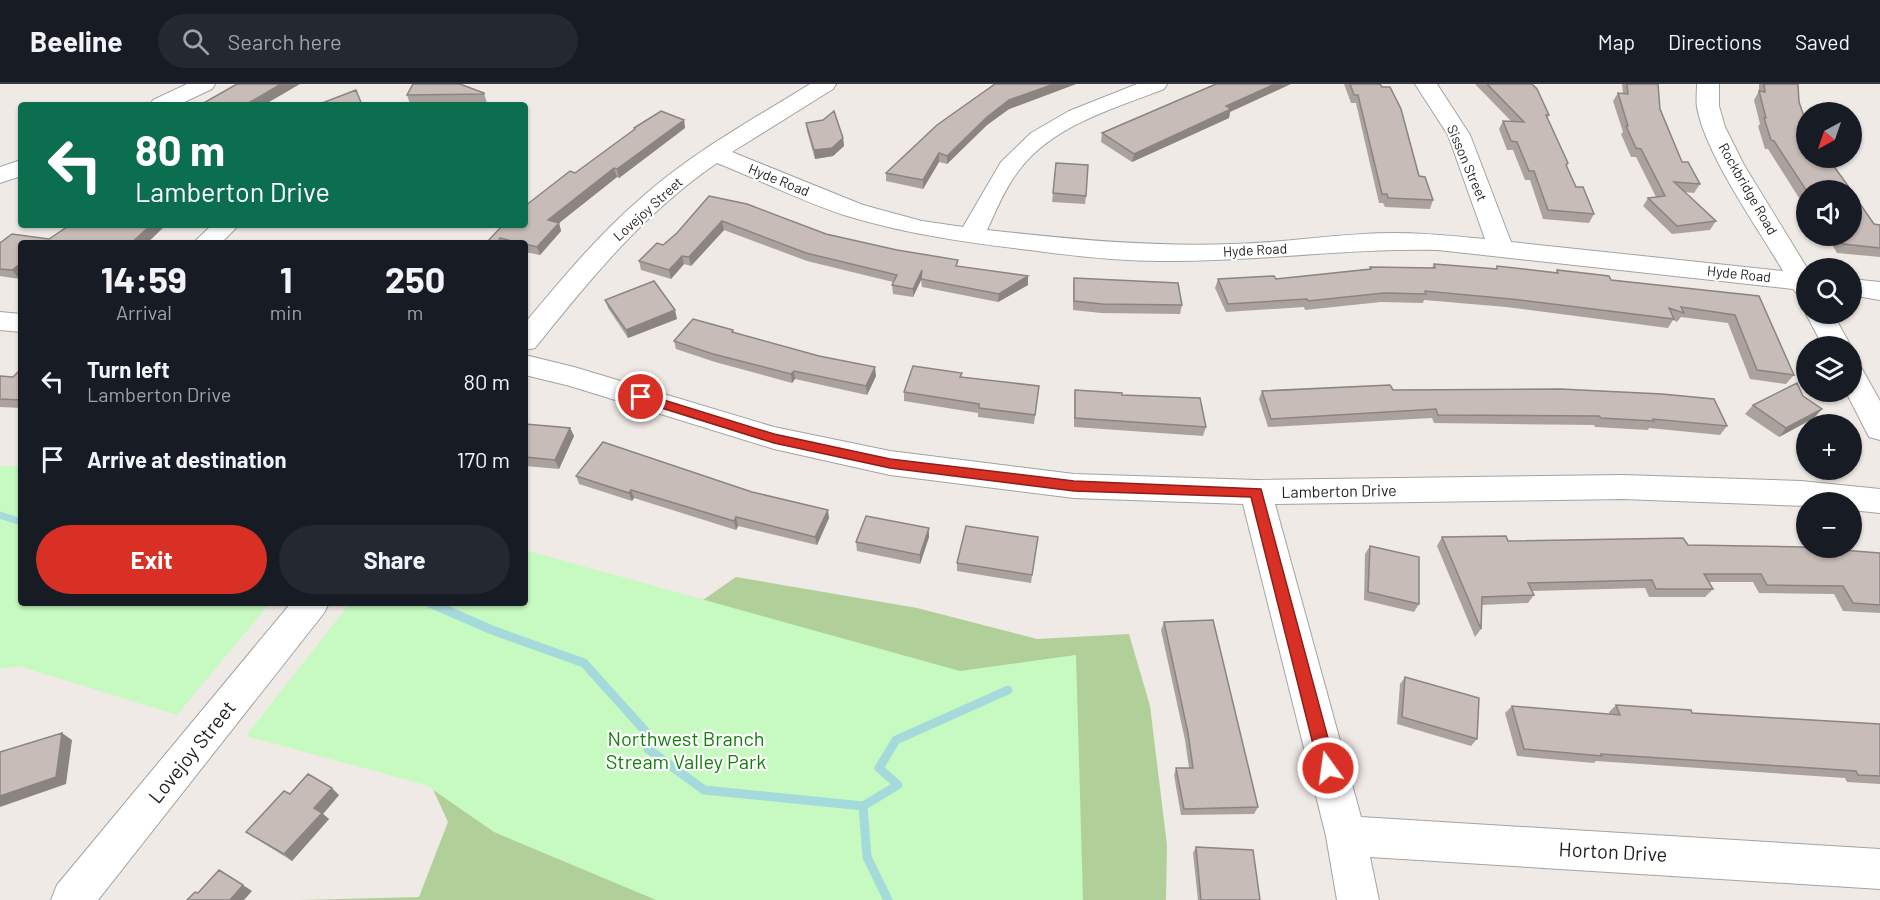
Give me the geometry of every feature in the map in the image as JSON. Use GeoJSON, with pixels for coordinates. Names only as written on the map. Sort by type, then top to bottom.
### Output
{"type":"FeatureCollection","features":[{"type":"Feature","properties":{"kind":"street","name":"Lovejoy Street"},"geometry":{"type":"LineString","coordinates":[[528,337],[570,285],[635,217],[668,187],[825,84]]}},
{"type":"Feature","properties":{"kind":"street"},"geometry":{"type":"LineString","coordinates":[[970,236],[1010,167],[1035,142],[1090,111],[1156,84]]}},
{"type":"Feature","properties":{"kind":"street","name":"Sisson Street"},"geometry":{"type":"LineString","coordinates":[[1426,84],[1459,135],[1500,247]]}},
{"type":"Feature","properties":{"kind":"street","name":"Rockbridge Road"},"geometry":{"type":"LineString","coordinates":[[1708,84],[1708,106],[1714,127],[1732,165],[1796,269]]}},
{"type":"Feature","properties":{"kind":"street"},"geometry":{"type":"LineString","coordinates":[[165,102],[193,86]]}},
{"type":"Feature","properties":{"kind":"street","name":"Hyde Road"},"geometry":{"type":"LineString","coordinates":[[716,154],[854,210],[921,228],[970,236],[1067,247],[1159,253],[1235,252],[1391,241],[1438,242],[1500,247],[1796,283]]}},
{"type":"Feature","properties":{"kind":"street"},"geometry":{"type":"LineString","coordinates":[[0,176],[18,168]]}},
{"type":"Feature","properties":{"kind":"street"},"geometry":{"type":"LineString","coordinates":[[210,240],[224,228]]}},
{"type":"Feature","properties":{"kind":"street"},"geometry":{"type":"LineString","coordinates":[[1862,289],[1880,291]]}},
{"type":"Feature","properties":{"kind":"street"},"geometry":{"type":"LineString","coordinates":[[0,321],[18,322]]}},
{"type":"Feature","properties":{"kind":"street","name":"Lamberton Drive"},"geometry":{"type":"LineString","coordinates":[[528,366],[574,376],[774,438],[890,464],[1074,486],[1256,492],[1623,487],[1801,494],[1880,501]]}},
{"type":"Feature","properties":{"kind":"street"},"geometry":{"type":"LineString","coordinates":[[1862,395],[1880,429]]}},
{"type":"Feature","properties":{"kind":"street"},"geometry":{"type":"LineString","coordinates":[[1256,492],[1346,836],[1358,900]]}},
{"type":"Feature","properties":{"kind":"street","name":"Lovejoy Street"},"geometry":{"type":"LineString","coordinates":[[72,900],[310,606]]}},
{"type":"Feature","properties":{"kind":"street","name":"Horton Drive"},"geometry":{"type":"LineString","coordinates":[[1346,836],[1880,869]]}},
{"type":"Feature","properties":{"kind":"green space"},"geometry":{"type":"Polygon","coordinates":[[[0,466],[18,466],[18,606],[268,606],[177,715],[19,666],[0,669],[0,466]]]}},
{"type":"Feature","properties":{"kind":"green space","name":"Northwest Branch Stream Valley Park"},"geometry":{"type":"Polygon","coordinates":[[[528,551],[960,671],[1076,655],[1083,900],[656,900],[494,832],[426,785],[246,736],[348,606],[528,606],[528,551]]]}},
{"type":"Feature","properties":{"kind":"green space","name":"Northwest Branch Stream Valley Park"},"geometry":{"type":"Polygon","coordinates":[[[736,577],[917,608],[1037,639],[1129,634],[1150,706],[1167,845],[1166,900],[301,900],[419,897],[448,822],[415,750],[523,606],[528,606],[528,604],[654,634],[736,577]]]}},
{"type":"Feature","properties":{"kind":"building"},"geometry":{"type":"Polygon","coordinates":[[[237,84],[281,84],[250,102],[205,102],[237,84]]]}},
{"type":"Feature","properties":{"kind":"building"},"geometry":{"type":"Polygon","coordinates":[[[413,84],[460,84],[484,94],[407,95],[413,84]]]}},
{"type":"Feature","properties":{"kind":"building"},"geometry":{"type":"Polygon","coordinates":[[[995,84],[1054,84],[1009,100],[987,117],[947,156],[939,153],[923,180],[886,173],[937,125],[995,84]]]}},
{"type":"Feature","properties":{"kind":"building"},"geometry":{"type":"Polygon","coordinates":[[[1216,84],[1275,84],[1226,106],[1231,109],[1134,154],[1102,133],[1216,84]]]}},
{"type":"Feature","properties":{"kind":"building"},"geometry":{"type":"Polygon","coordinates":[[[1350,84],[1380,84],[1382,87],[1390,87],[1401,109],[1419,176],[1425,177],[1433,200],[1388,198],[1387,194],[1382,194],[1358,95],[1354,95],[1350,84]]]}},
{"type":"Feature","properties":{"kind":"building"},"geometry":{"type":"Polygon","coordinates":[[[1487,84],[1532,84],[1537,89],[1576,187],[1583,187],[1594,214],[1548,210],[1534,171],[1529,171],[1517,142],[1511,141],[1503,121],[1524,122],[1487,84]]]}},
{"type":"Feature","properties":{"kind":"building"},"geometry":{"type":"Polygon","coordinates":[[[1627,84],[1658,84],[1660,109],[1682,162],[1688,162],[1700,184],[1674,182],[1716,221],[1677,226],[1648,198],[1665,196],[1641,149],[1636,148],[1626,126],[1628,126],[1618,93],[1628,94],[1627,84]]]}},
{"type":"Feature","properties":{"kind":"building"},"geometry":{"type":"Polygon","coordinates":[[[1764,84],[1798,84],[1796,168],[1835,168],[1844,180],[1799,180],[1774,141],[1771,140],[1759,91],[1765,92],[1764,84]]]}},
{"type":"Feature","properties":{"kind":"building"},"geometry":{"type":"Polygon","coordinates":[[[356,90],[361,102],[325,102],[356,90]]]}},
{"type":"Feature","properties":{"kind":"building"},"geometry":{"type":"Polygon","coordinates":[[[661,111],[684,120],[617,169],[614,168],[548,220],[559,223],[537,247],[528,245],[528,240],[500,238],[499,240],[489,240],[500,228],[528,228],[528,204],[570,171],[575,173],[634,128],[661,111]]]}},
{"type":"Feature","properties":{"kind":"building"},"geometry":{"type":"Polygon","coordinates":[[[834,111],[843,138],[832,148],[814,150],[806,123],[823,120],[834,111]]]}},
{"type":"Feature","properties":{"kind":"building"},"geometry":{"type":"Polygon","coordinates":[[[1056,163],[1088,165],[1086,196],[1053,193],[1056,163]]]}},
{"type":"Feature","properties":{"kind":"building"},"geometry":{"type":"Polygon","coordinates":[[[709,196],[747,204],[826,234],[897,250],[958,260],[956,266],[1028,276],[999,294],[921,279],[922,270],[913,289],[892,285],[897,275],[806,253],[722,221],[689,257],[682,256],[669,270],[639,261],[657,243],[663,245],[677,233],[709,196]]]}},
{"type":"Feature","properties":{"kind":"building"},"geometry":{"type":"Polygon","coordinates":[[[1862,207],[1874,224],[1880,225],[1880,248],[1862,246],[1862,207]]]}},
{"type":"Feature","properties":{"kind":"building"},"geometry":{"type":"Polygon","coordinates":[[[66,228],[148,228],[134,240],[18,240],[18,266],[12,270],[0,269],[0,243],[12,234],[49,239],[66,228]]]}},
{"type":"Feature","properties":{"kind":"building"},"geometry":{"type":"Polygon","coordinates":[[[1434,264],[1497,269],[1497,266],[1558,273],[1557,270],[1609,276],[1611,280],[1759,296],[1794,375],[1757,370],[1735,315],[1681,307],[1684,313],[1669,308],[1674,319],[1425,291],[1426,294],[1384,293],[1308,301],[1307,299],[1228,304],[1218,279],[1274,276],[1276,279],[1371,269],[1370,267],[1435,268],[1434,264]]]}},
{"type":"Feature","properties":{"kind":"building"},"geometry":{"type":"Polygon","coordinates":[[[1074,278],[1178,283],[1182,305],[1102,304],[1074,301],[1074,278]]]}},
{"type":"Feature","properties":{"kind":"building"},"geometry":{"type":"Polygon","coordinates":[[[654,281],[675,310],[626,330],[605,300],[654,281]]]}},
{"type":"Feature","properties":{"kind":"building"},"geometry":{"type":"Polygon","coordinates":[[[693,319],[819,356],[875,367],[866,386],[794,371],[791,374],[713,354],[674,341],[693,319]]]}},
{"type":"Feature","properties":{"kind":"building"},"geometry":{"type":"Polygon","coordinates":[[[913,366],[962,373],[960,377],[1039,386],[1035,415],[979,408],[979,404],[904,392],[913,366]]]}},
{"type":"Feature","properties":{"kind":"building"},"geometry":{"type":"Polygon","coordinates":[[[18,372],[18,400],[0,399],[0,376],[13,377],[18,372]]]}},
{"type":"Feature","properties":{"kind":"building"},"geometry":{"type":"Polygon","coordinates":[[[1796,384],[1796,402],[1812,402],[1822,409],[1813,414],[1796,414],[1796,423],[1786,428],[1753,405],[1796,384]]]}},
{"type":"Feature","properties":{"kind":"building"},"geometry":{"type":"Polygon","coordinates":[[[1390,385],[1393,390],[1560,389],[1714,399],[1727,426],[1653,419],[1654,421],[1601,418],[1599,416],[1438,415],[1436,409],[1271,419],[1262,391],[1390,385]]]}},
{"type":"Feature","properties":{"kind":"building"},"geometry":{"type":"Polygon","coordinates":[[[1075,390],[1122,393],[1122,395],[1200,398],[1206,427],[1075,418],[1075,390]]]}},
{"type":"Feature","properties":{"kind":"building"},"geometry":{"type":"Polygon","coordinates":[[[528,424],[570,428],[555,460],[528,457],[528,424]]]}},
{"type":"Feature","properties":{"kind":"building"},"geometry":{"type":"Polygon","coordinates":[[[603,442],[752,492],[828,510],[815,537],[736,517],[734,521],[631,490],[629,493],[576,476],[603,442]]]}},
{"type":"Feature","properties":{"kind":"building"},"geometry":{"type":"Polygon","coordinates":[[[866,516],[929,528],[920,555],[856,542],[866,516]]]}},
{"type":"Feature","properties":{"kind":"building"},"geometry":{"type":"Polygon","coordinates":[[[966,526],[1038,537],[1032,575],[957,563],[966,526]]]}},
{"type":"Feature","properties":{"kind":"building"},"geometry":{"type":"Polygon","coordinates":[[[1506,536],[1508,541],[1683,538],[1688,545],[1796,547],[1796,558],[1862,558],[1862,552],[1880,553],[1880,605],[1853,603],[1843,586],[1767,585],[1761,574],[1704,574],[1713,589],[1656,589],[1652,580],[1528,583],[1534,595],[1482,597],[1481,629],[1442,537],[1506,536]]]}},
{"type":"Feature","properties":{"kind":"building"},"geometry":{"type":"Polygon","coordinates":[[[1370,546],[1419,557],[1419,604],[1368,592],[1370,546]]]}},
{"type":"Feature","properties":{"kind":"building"},"geometry":{"type":"Polygon","coordinates":[[[1213,620],[1258,807],[1184,809],[1176,768],[1193,768],[1188,733],[1164,622],[1213,620]]]}},
{"type":"Feature","properties":{"kind":"building"},"geometry":{"type":"Polygon","coordinates":[[[1405,677],[1479,698],[1477,739],[1402,717],[1405,677]]]}},
{"type":"Feature","properties":{"kind":"building"},"geometry":{"type":"Polygon","coordinates":[[[1616,705],[1691,710],[1692,713],[1880,724],[1880,776],[1858,775],[1856,771],[1601,754],[1602,756],[1524,749],[1512,706],[1620,715],[1616,705]]]}},
{"type":"Feature","properties":{"kind":"building"},"geometry":{"type":"Polygon","coordinates":[[[62,733],[56,777],[0,796],[0,752],[62,733]]]}},
{"type":"Feature","properties":{"kind":"building"},"geometry":{"type":"Polygon","coordinates":[[[308,774],[332,788],[314,808],[322,813],[284,854],[246,832],[284,791],[290,794],[308,774]]]}},
{"type":"Feature","properties":{"kind":"building"},"geometry":{"type":"Polygon","coordinates":[[[1196,847],[1253,850],[1260,900],[1201,900],[1196,847]]]}},
{"type":"Feature","properties":{"kind":"building"},"geometry":{"type":"Polygon","coordinates":[[[219,870],[243,885],[230,900],[187,900],[195,892],[198,893],[219,870]]]}},
{"type":"Feature","properties":{"kind":"waterway"},"geometry":{"type":"LineString","coordinates":[[0,515],[18,521]]}},
{"type":"Feature","properties":{"kind":"waterway"},"geometry":{"type":"LineString","coordinates":[[437,606],[492,630],[584,663],[647,733],[648,749],[704,790],[863,806]]}},
{"type":"Feature","properties":{"kind":"waterway"},"geometry":{"type":"LineString","coordinates":[[863,806],[898,785],[879,768],[896,740],[1008,690]]}},
{"type":"Feature","properties":{"kind":"waterway"},"geometry":{"type":"LineString","coordinates":[[863,806],[867,857],[888,900]]}},
{"type":"Feature","properties":{"kind":"route"},"geometry":{"type":"LineString","coordinates":[[641,397],[774,438],[890,464],[1074,486],[1256,492],[1328,768]]}}]}
